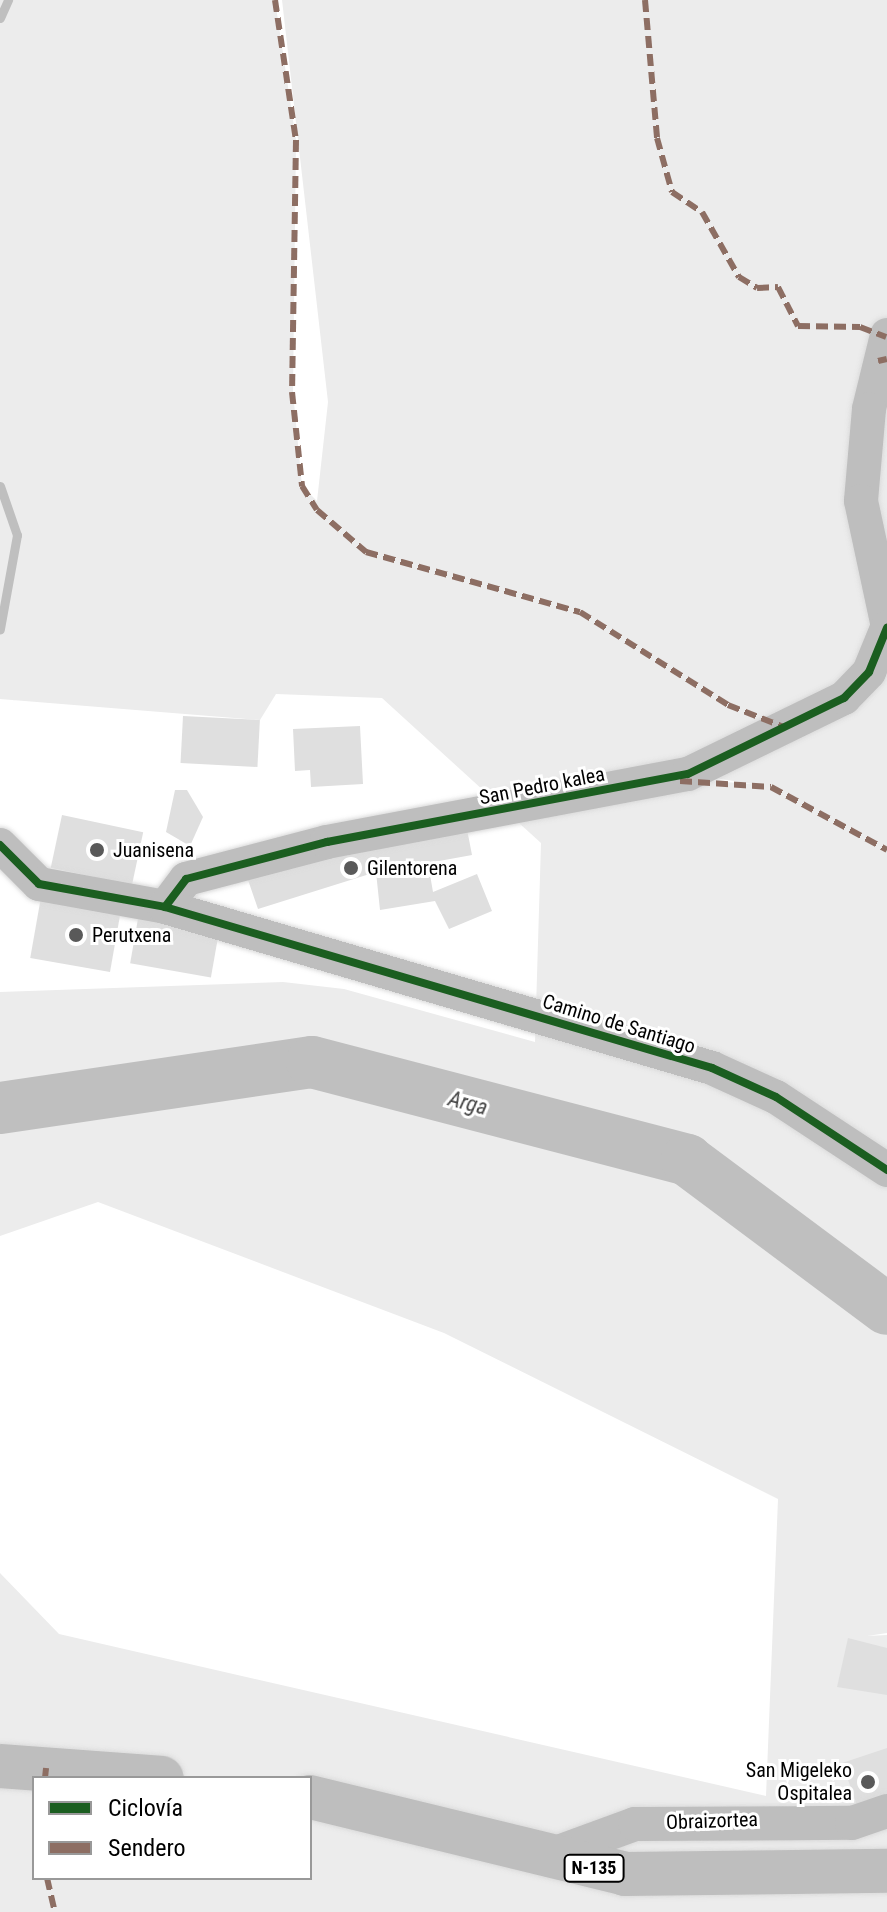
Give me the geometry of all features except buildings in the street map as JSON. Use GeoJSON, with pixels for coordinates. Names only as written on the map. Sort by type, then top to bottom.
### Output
{"type":"FeatureCollection","features":[{"type":"Feature","properties":{"kind":"highway"},"geometry":{"type":"LineString","coordinates":[[0,1766],[135,1776]]}},
{"type":"Feature","properties":{"kind":"highway","name":"N-135"},"geometry":{"type":"LineString","coordinates":[[312,1798],[542,1858],[625,1874],[887,1871]]}},
{"type":"Feature","properties":{"kind":"street","name":"San Pedro kalea"},"geometry":{"type":"LineString","coordinates":[[165,907],[186,879],[327,842],[688,774],[844,698],[869,672],[887,625],[861,501],[861,464],[887,335]]}},
{"type":"Feature","properties":{"kind":"street"},"geometry":{"type":"LineString","coordinates":[[0,845],[39,884],[165,907]]}},
{"type":"Feature","properties":{"kind":"street","name":"Camino de Santiago"},"geometry":{"type":"LineString","coordinates":[[165,907],[712,1068],[776,1097],[887,1170]]}},
{"type":"Feature","properties":{"kind":"street","name":"Obraizortea"},"geometry":{"type":"LineString","coordinates":[[542,1858],[635,1824],[852,1823],[887,1811]]}},
{"type":"Feature","properties":{"kind":"shaded area"},"geometry":{"type":"Polygon","coordinates":[[[0,0],[275,0],[296,140],[293,392],[302,486],[317,501],[328,402],[282,0],[887,0],[887,1633],[867,1636],[887,1635],[887,1912],[0,1912],[0,1573],[59,1634],[766,1796],[778,1499],[444,1333],[98,1202],[0,1236],[0,992],[283,982],[344,989],[535,1042],[541,843],[382,698],[276,694],[260,720],[0,699],[0,0]],[[688,774],[668,778],[753,784],[688,774]]]}},
{"type":"Feature","properties":{"kind":"waterway"},"geometry":{"type":"LineString","coordinates":[[0,18],[8,0]]}},
{"type":"Feature","properties":{"kind":"waterway"},"geometry":{"type":"LineString","coordinates":[[0,486],[17,535],[0,629]]}},
{"type":"Feature","properties":{"kind":"waterway","name":"Arga"},"geometry":{"type":"LineString","coordinates":[[0,1108],[312,1062],[687,1160],[887,1309]]}},
{"type":"Feature","properties":{"kind":"marked path"},"geometry":{"type":"LineString","coordinates":[[275,0],[296,140],[292,392],[302,486],[317,510],[366,552],[580,612],[728,705],[786,728]]}},
{"type":"Feature","properties":{"kind":"marked path"},"geometry":{"type":"LineString","coordinates":[[645,0],[657,138],[672,192],[702,212],[739,277],[757,288],[778,287],[798,326],[860,327],[886,337]]}},
{"type":"Feature","properties":{"kind":"marked path"},"geometry":{"type":"LineString","coordinates":[[878,361],[887,359]]}},
{"type":"Feature","properties":{"kind":"marked path"},"geometry":{"type":"LineString","coordinates":[[680,781],[771,787],[887,850]]}},
{"type":"Feature","properties":{"kind":"marked path"},"geometry":{"type":"LineString","coordinates":[[45,1776],[46,1768]]}},
{"type":"Feature","properties":{"kind":"marked path"},"geometry":{"type":"LineString","coordinates":[[47,1880],[55,1912]]}},
{"type":"Feature","properties":{"kind":"cycle path"},"geometry":{"type":"LineString","coordinates":[[165,907],[186,879],[327,842],[688,774],[844,698],[869,672],[887,628]]}},
{"type":"Feature","properties":{"kind":"cycle path"},"geometry":{"type":"LineString","coordinates":[[0,845],[39,884],[165,907],[712,1068],[776,1097],[887,1170]]}},
{"type":"Feature","properties":{"kind":"place","name":"Juanisena"},"geometry":{"type":"Point","coordinates":[97,850]}},
{"type":"Feature","properties":{"kind":"place","name":"Gilentorena"},"geometry":{"type":"Point","coordinates":[351,868]}},
{"type":"Feature","properties":{"kind":"place","name":"Perutxena"},"geometry":{"type":"Point","coordinates":[76,935]}},
{"type":"Feature","properties":{"kind":"place","name":"San Migeleko Ospitalea"},"geometry":{"type":"Point","coordinates":[868,1782]}}]}
